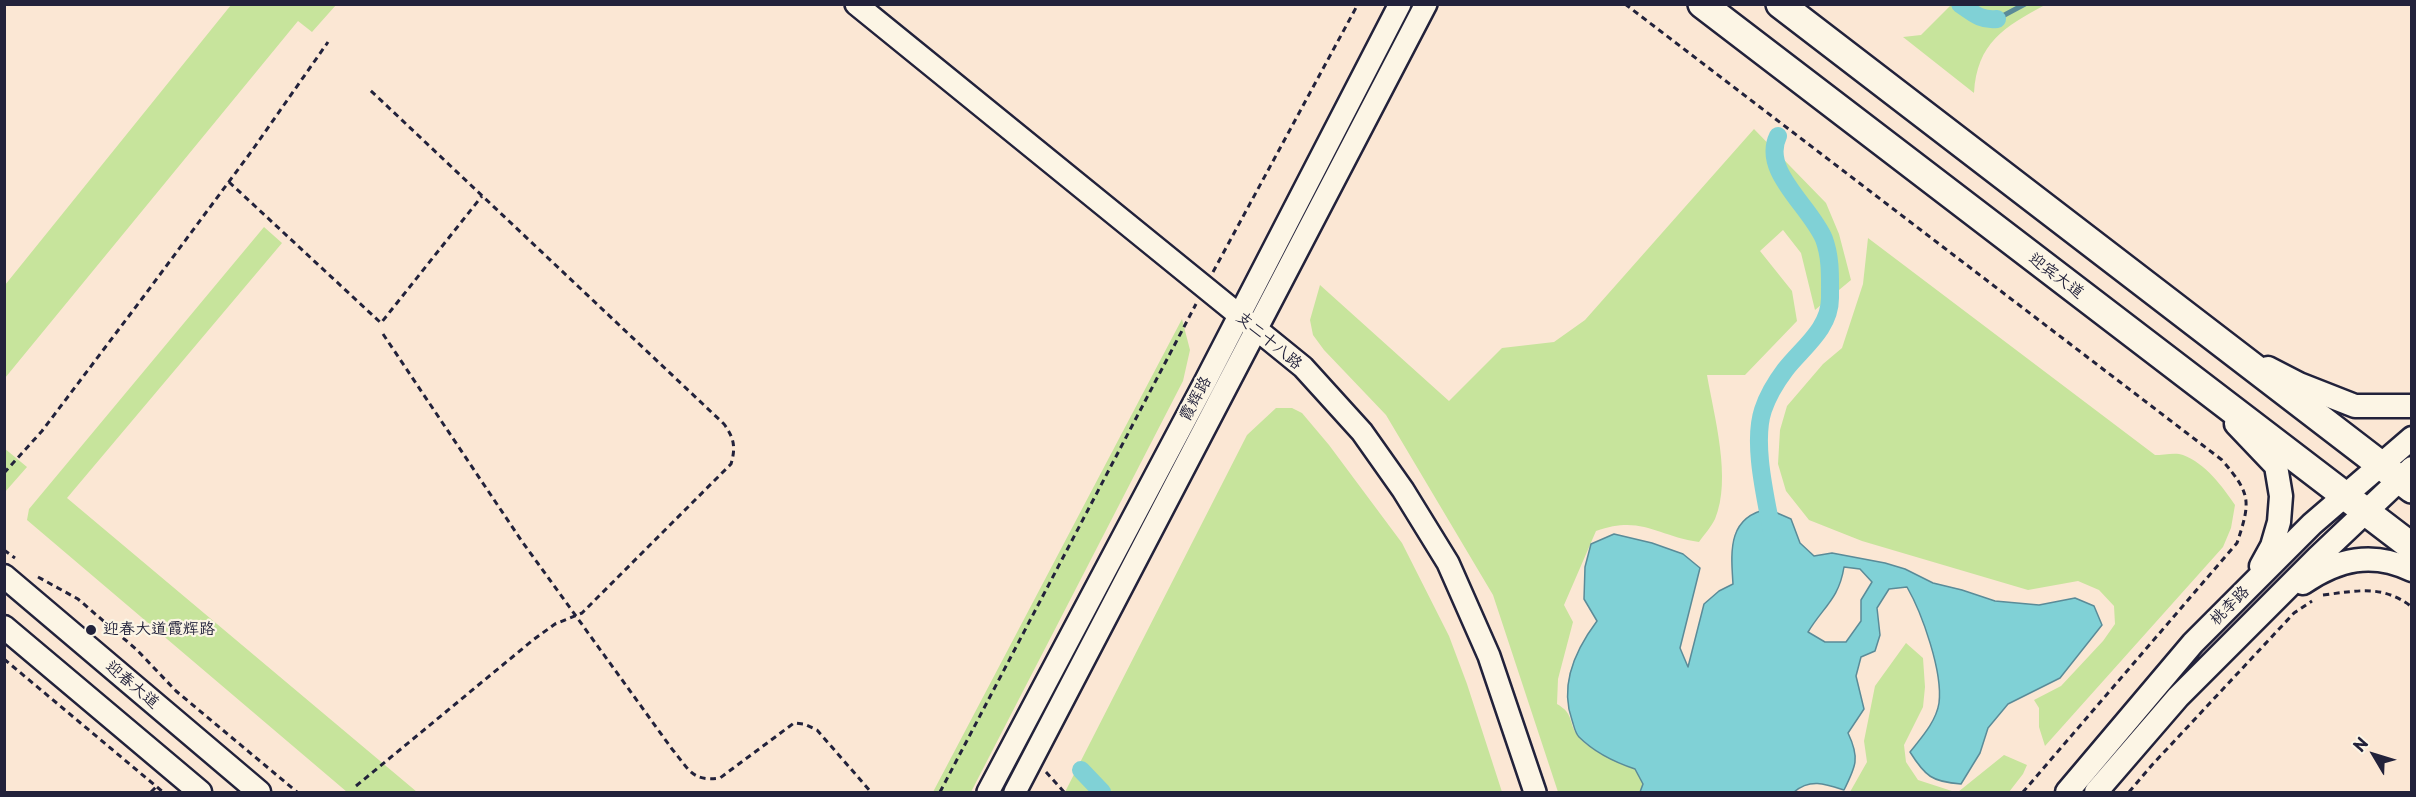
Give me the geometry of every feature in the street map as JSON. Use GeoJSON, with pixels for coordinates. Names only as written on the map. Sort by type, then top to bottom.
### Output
{"type":"FeatureCollection","features":[{"type":"Feature","properties":{"kind":"highway","name":"迎宾大道"},"geometry":{"type":"LineString","coordinates":[[1702,4],[2412,547]]}},
{"type":"Feature","properties":{"kind":"highway"},"geometry":{"type":"LineString","coordinates":[[1780,4],[2221,343],[2401,475]]}},
{"type":"Feature","properties":{"kind":"main road"},"geometry":{"type":"LineString","coordinates":[[2221,343],[2299,384],[2355,406],[2412,406]]}},
{"type":"Feature","properties":{"kind":"main road"},"geometry":{"type":"LineString","coordinates":[[2191,379],[2276,466],[2281,496],[2279,522],[2272,546],[2252,585]]}},
{"type":"Feature","properties":{"kind":"main road","name":"桃李路"},"geometry":{"type":"LineString","coordinates":[[2067,792],[2193,643],[2312,524],[2354,504],[2401,475],[2412,438]]}},
{"type":"Feature","properties":{"kind":"main road","name":"桃李路"},"geometry":{"type":"LineString","coordinates":[[2096,792],[2178,697],[2269,606],[2354,504]]}},
{"type":"Feature","properties":{"kind":"main road"},"geometry":{"type":"LineString","coordinates":[[2269,606],[2317,573],[2334,565],[2357,560],[2379,559],[2412,570]]}},
{"type":"Feature","properties":{"kind":"main road","name":"迎春大道"},"geometry":{"type":"LineString","coordinates":[[12,569],[260,792]]}},
{"type":"Feature","properties":{"kind":"main road"},"geometry":{"type":"LineString","coordinates":[[4,627],[200,792]]}},
{"type":"Feature","properties":{"kind":"street","name":"支二十八路"},"geometry":{"type":"LineString","coordinates":[[856,4],[1303,368],[1362,432],[1403,490],[1448,563],[1489,656],[1535,792]]}},
{"type":"Feature","properties":{"kind":"street","name":"霞辉路"},"geometry":{"type":"LineString","coordinates":[[988,792],[1400,4]]}},
{"type":"Feature","properties":{"kind":"street","name":"霞辉路"},"geometry":{"type":"LineString","coordinates":[[1015,792],[1426,4]]}},
{"type":"Feature","properties":{"kind":"path"},"geometry":{"type":"LineString","coordinates":[[940,792],[1205,288],[1358,4]]}},
{"type":"Feature","properties":{"kind":"path"},"geometry":{"type":"LineString","coordinates":[[1625,4],[2222,460],[2236,477],[2248,499],[2236,543],[2023,792]]}},
{"type":"Feature","properties":{"kind":"path"},"geometry":{"type":"LineString","coordinates":[[4,473],[48,422],[229,182],[328,42]]}},
{"type":"Feature","properties":{"kind":"path"},"geometry":{"type":"LineString","coordinates":[[356,786],[533,640],[555,624],[582,613],[731,465],[735,452],[733,437],[715,416],[369,89]]}},
{"type":"Feature","properties":{"kind":"path"},"geometry":{"type":"LineString","coordinates":[[229,182],[381,323],[482,196]]}},
{"type":"Feature","properties":{"kind":"path"},"geometry":{"type":"LineString","coordinates":[[383,334],[574,616],[694,776],[705,780],[720,778],[794,723],[804,724],[817,730],[871,792]]}},
{"type":"Feature","properties":{"kind":"path"},"geometry":{"type":"LineString","coordinates":[[4,550],[12,569]]}},
{"type":"Feature","properties":{"kind":"path"},"geometry":{"type":"LineString","coordinates":[[34,575],[78,599],[137,650],[176,691],[297,792]]}},
{"type":"Feature","properties":{"kind":"path"},"geometry":{"type":"LineString","coordinates":[[2129,792],[2294,613],[2321,596],[2367,590],[2391,594],[2412,607]]}},
{"type":"Feature","properties":{"kind":"path"},"geometry":{"type":"LineString","coordinates":[[4,659],[162,792]]}},
{"type":"Feature","properties":{"kind":"path"},"geometry":{"type":"LineString","coordinates":[[1045,770],[1064,792]]}},
{"type":"Feature","properties":{"kind":"path"},"geometry":{"type":"LineString","coordinates":[[151,792],[156,787]]}},
{"type":"Feature","properties":{"kind":"green space"},"geometry":{"type":"Polygon","coordinates":[[[231,5],[336,5],[312,32],[298,21],[5,378],[5,285],[231,5]]]}},
{"type":"Feature","properties":{"kind":"green space"},"geometry":{"type":"Polygon","coordinates":[[[1951,5],[2045,5],[2017,21],[1995,38],[1981,61],[1974,93],[1903,37],[1921,35],[1951,5]]]}},
{"type":"Feature","properties":{"kind":"green space"},"geometry":{"type":"Polygon","coordinates":[[[1754,129],[1826,203],[1839,234],[1851,280],[1815,310],[1801,253],[1783,230],[1760,251],[1792,291],[1797,321],[1745,375],[1707,375],[1722,467],[1720,503],[1715,519],[1699,542],[1637,526],[1625,525],[1596,531],[1564,605],[1573,622],[1558,679],[1557,704],[1566,711],[1574,730],[1582,741],[1604,755],[1635,769],[1643,784],[1640,792],[1558,792],[1493,595],[1386,415],[1324,350],[1313,335],[1310,320],[1320,285],[1449,401],[1502,348],[1554,342],[1585,320],[1754,129]]]}},
{"type":"Feature","properties":{"kind":"green space"},"geometry":{"type":"Polygon","coordinates":[[[264,227],[282,243],[67,498],[417,792],[347,792],[27,520],[29,509],[264,227]]]}},
{"type":"Feature","properties":{"kind":"green space"},"geometry":{"type":"Polygon","coordinates":[[[1868,238],[2155,455],[2180,454],[2199,464],[2219,483],[2235,505],[2231,528],[2223,547],[2045,746],[2039,727],[2039,708],[2034,700],[2061,686],[2103,641],[2115,624],[2114,606],[2099,590],[2078,581],[2028,590],[1862,541],[1809,520],[1786,491],[1778,464],[1780,430],[1787,406],[1823,364],[1842,348],[1863,284],[1868,238]]]}},
{"type":"Feature","properties":{"kind":"green space"},"geometry":{"type":"Polygon","coordinates":[[[1182,319],[1190,350],[1183,381],[971,792],[933,792],[1182,319]]]}},
{"type":"Feature","properties":{"kind":"green space"},"geometry":{"type":"Polygon","coordinates":[[[1276,408],[1292,408],[1302,413],[1329,445],[1402,543],[1449,636],[1502,792],[1065,792],[1247,435],[1276,408]]]}},
{"type":"Feature","properties":{"kind":"green space"},"geometry":{"type":"Polygon","coordinates":[[[4,448],[27,467],[5,492],[4,492],[4,448]]]}},
{"type":"Feature","properties":{"kind":"green space"},"geometry":{"type":"Polygon","coordinates":[[[1906,643],[1923,658],[1925,687],[1923,707],[1904,745],[1906,762],[1918,780],[1955,792],[1850,792],[1867,762],[1864,741],[1875,686],[1906,643]]]}},
{"type":"Feature","properties":{"kind":"green space"},"geometry":{"type":"Polygon","coordinates":[[[2004,755],[2027,765],[2009,792],[1958,792],[2004,755]]]}},
{"type":"Feature","properties":{"kind":"water"},"geometry":{"type":"Polygon","coordinates":[[[1768,509],[1791,519],[1800,543],[1814,556],[1832,553],[1885,563],[1905,569],[1933,583],[1995,601],[2039,605],[2075,598],[2094,606],[2102,625],[2060,678],[2008,704],[1988,728],[1980,753],[1961,784],[1943,782],[1925,772],[1910,752],[1935,717],[1939,703],[1935,660],[1925,627],[1907,587],[1889,589],[1877,608],[1880,635],[1875,651],[1861,657],[1856,676],[1864,709],[1848,733],[1854,749],[1855,762],[1844,790],[1818,783],[1806,785],[1794,792],[1640,792],[1643,784],[1635,769],[1605,756],[1585,743],[1575,729],[1568,707],[1569,680],[1576,655],[1597,621],[1584,599],[1585,567],[1591,544],[1614,534],[1652,543],[1683,554],[1700,568],[1680,648],[1688,667],[1704,604],[1719,591],[1733,584],[1734,538],[1738,528],[1755,513],[1768,509]],[[1844,567],[1842,578],[1834,595],[1808,632],[1825,642],[1846,642],[1861,621],[1861,600],[1872,582],[1860,569],[1844,567]]]}},
{"type":"Feature","properties":{"kind":"waterway"},"geometry":{"type":"LineString","coordinates":[[1960,4],[1982,18],[1997,19]]}},
{"type":"Feature","properties":{"kind":"waterway"},"geometry":{"type":"LineString","coordinates":[[1997,19],[2025,4]]}},
{"type":"Feature","properties":{"kind":"waterway"},"geometry":{"type":"LineString","coordinates":[[1772,532],[1759,454],[1760,423],[1763,410],[1782,375],[1820,329],[1829,309],[1830,298],[1829,260],[1824,239],[1781,175],[1776,162],[1775,149],[1778,136]]}},
{"type":"Feature","properties":{"kind":"waterway"},"geometry":{"type":"LineString","coordinates":[[1081,770],[1102,792]]}},
{"type":"Feature","properties":{"kind":"place","name":"迎春大道霞辉路"},"geometry":{"type":"Point","coordinates":[91,630]}}]}
